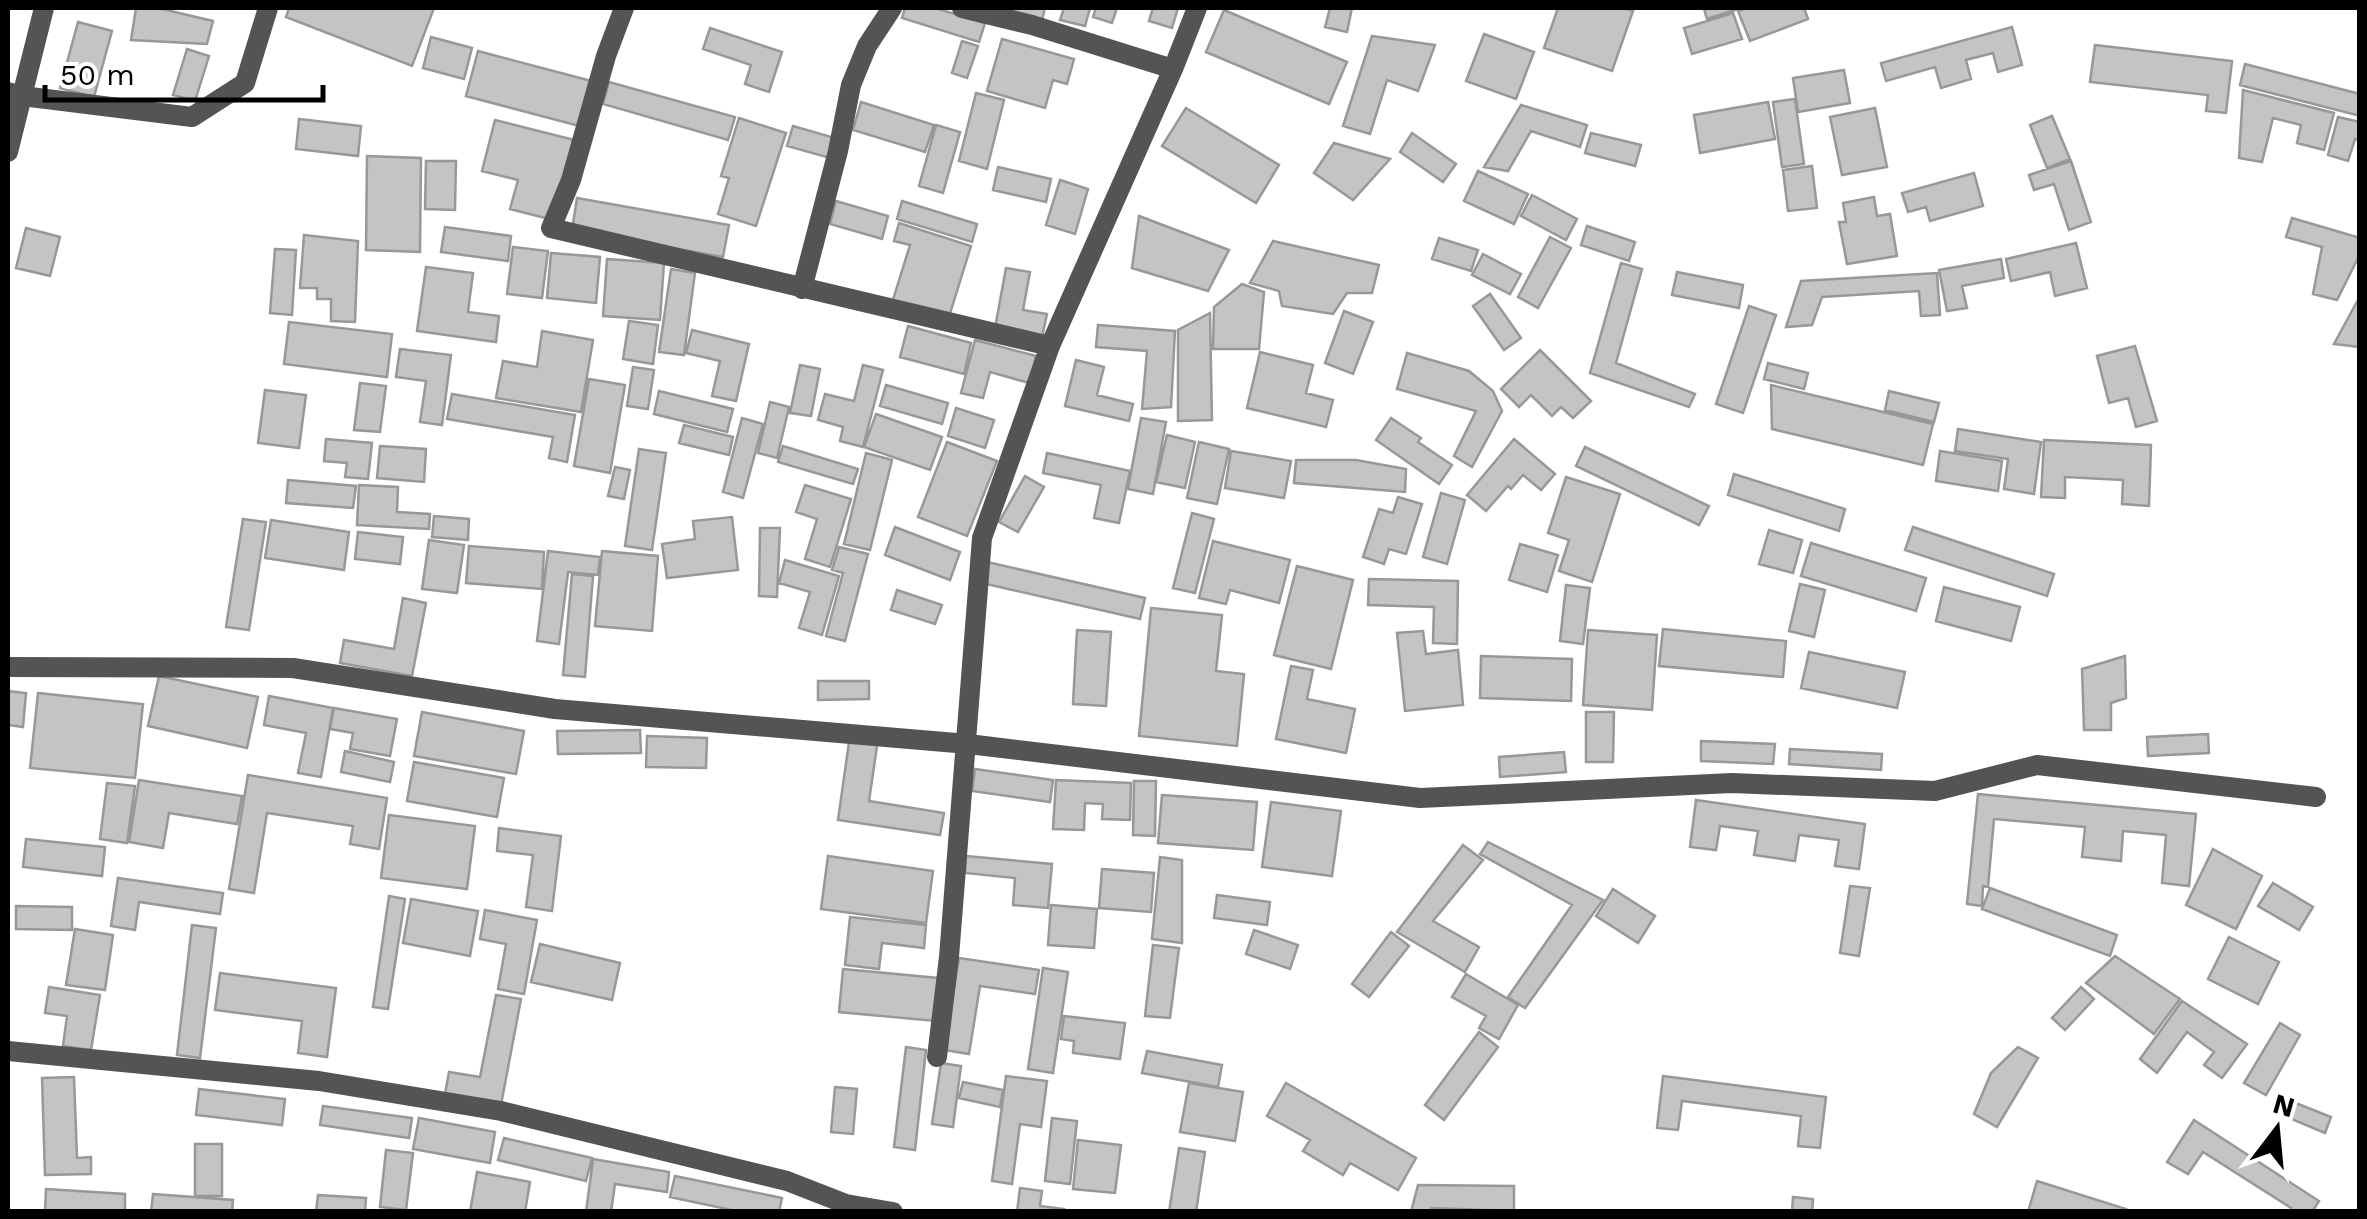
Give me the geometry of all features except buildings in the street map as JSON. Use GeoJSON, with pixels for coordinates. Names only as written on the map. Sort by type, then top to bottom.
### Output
{"type":"FeatureCollection","features":[{"type":"Feature","properties":{"kind":"street"},"geometry":{"type":"LineString","coordinates":[[8,152],[14,94],[44,8]]}},
{"type":"Feature","properties":{"kind":"street"},"geometry":{"type":"LineString","coordinates":[[14,94],[192,117],[245,82],[268,8]]}},
{"type":"Feature","properties":{"kind":"street"},"geometry":{"type":"LineString","coordinates":[[624,8],[606,56],[572,180],[551,228],[1050,346]]}},
{"type":"Feature","properties":{"kind":"street"},"geometry":{"type":"LineString","coordinates":[[802,289],[851,85],[867,46],[892,8]]}},
{"type":"Feature","properties":{"kind":"street"},"geometry":{"type":"LineString","coordinates":[[962,8],[1173,69]]}},
{"type":"Feature","properties":{"kind":"street"},"geometry":{"type":"LineString","coordinates":[[937,1058],[968,744],[982,538],[1050,346],[1197,8]]}},
{"type":"Feature","properties":{"kind":"street"},"geometry":{"type":"LineString","coordinates":[[8,667],[293,668],[555,709],[968,744],[1420,798],[1732,783],[1935,791],[2037,765],[2316,796]]}},
{"type":"Feature","properties":{"kind":"street"},"geometry":{"type":"LineString","coordinates":[[8,1050],[319,1081],[501,1111],[787,1181],[846,1204],[893,1212]]}}]}
